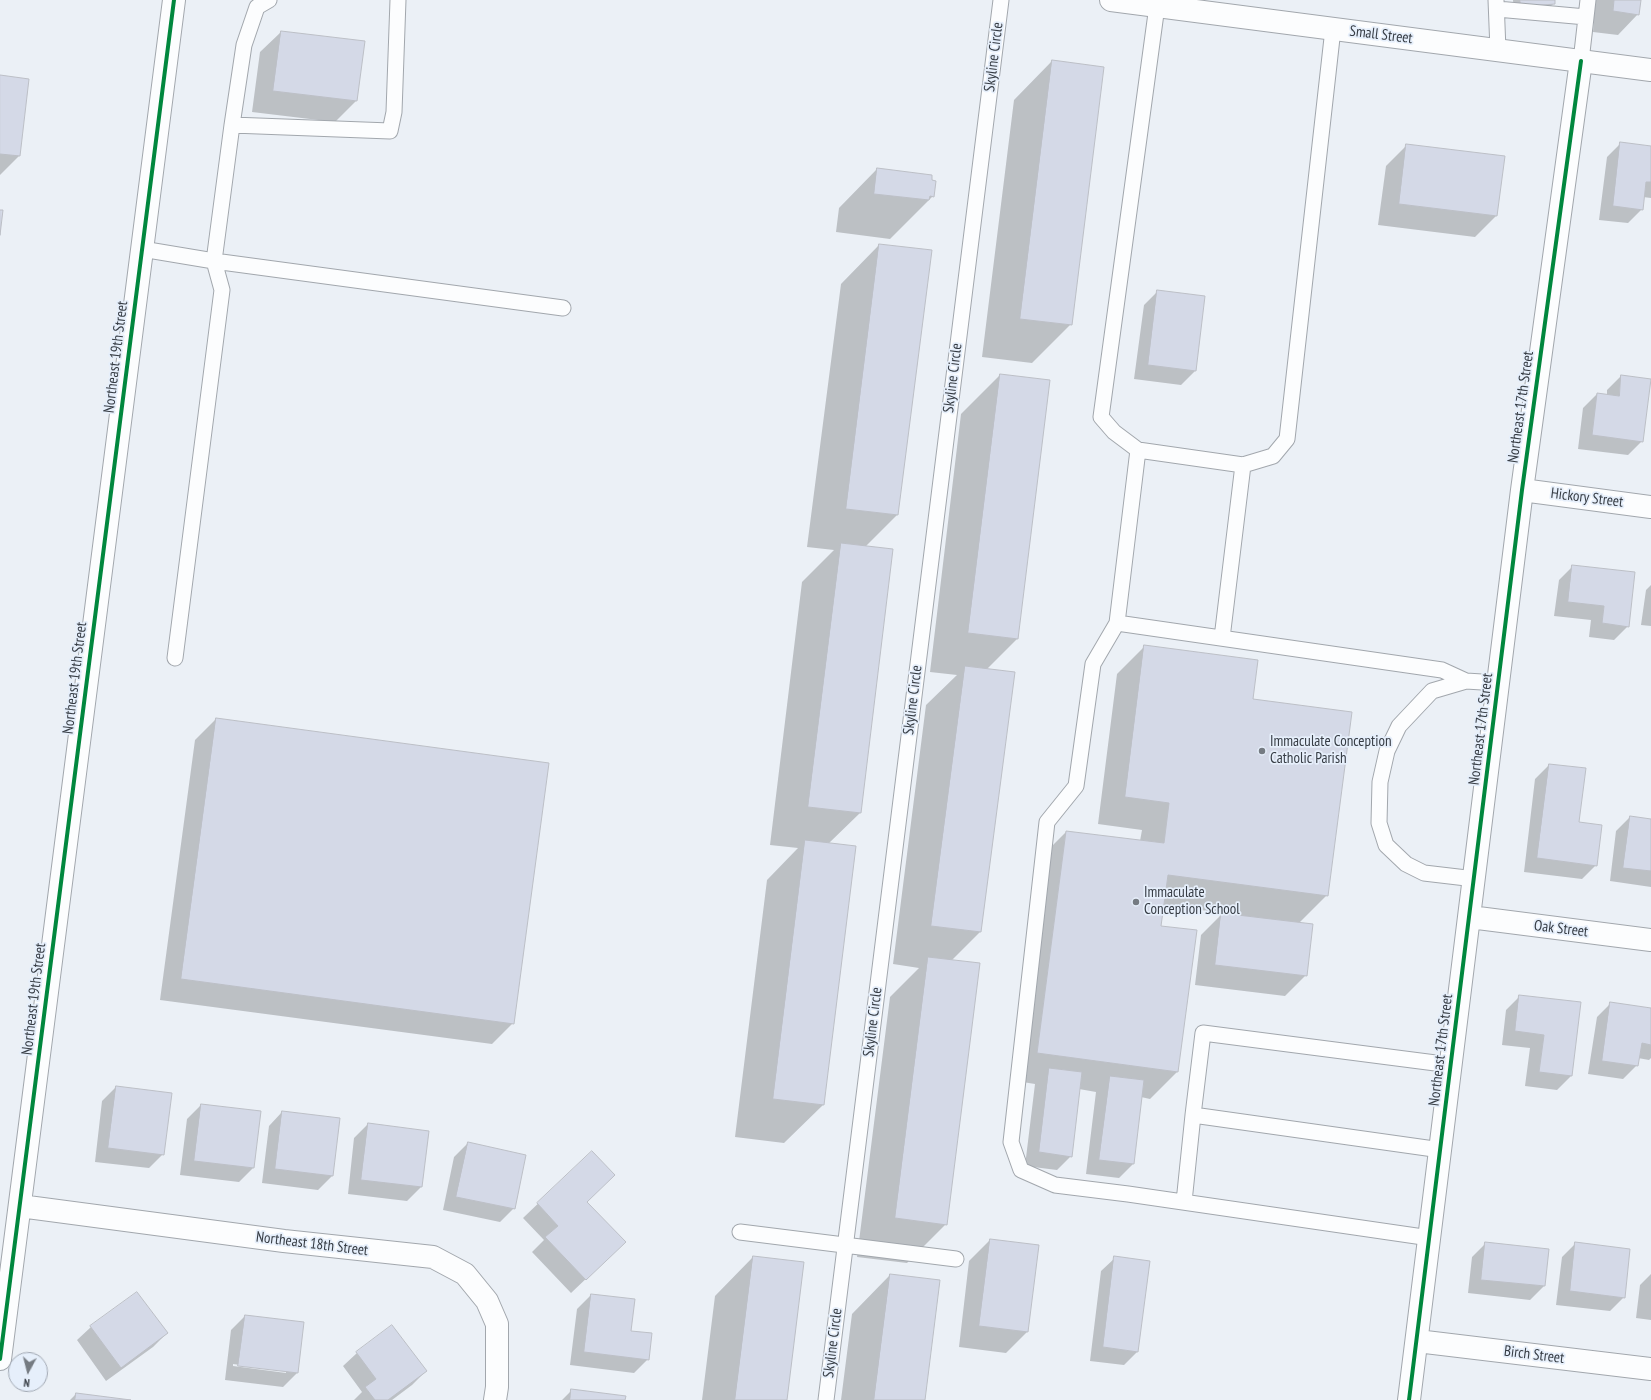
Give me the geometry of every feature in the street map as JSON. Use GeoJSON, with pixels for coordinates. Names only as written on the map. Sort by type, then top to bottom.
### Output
{"type":"FeatureCollection","features":[{"type":"Feature","properties":{"kind":"street","name":"Northeast 19th Street"},"geometry":{"type":"LineString","coordinates":[[0,1359],[174,0]]}},
{"type":"Feature","properties":{"kind":"street","name":"Small Street"},"geometry":{"type":"LineString","coordinates":[[1111,0],[1651,70]]}},
{"type":"Feature","properties":{"kind":"street","name":"Northeast 17th Street"},"geometry":{"type":"LineString","coordinates":[[1409,1400],[1452,1065],[1522,490],[1581,61]]}},
{"type":"Feature","properties":{"kind":"street","name":"Hickory Street"},"geometry":{"type":"LineString","coordinates":[[1522,490],[1651,507]]}},
{"type":"Feature","properties":{"kind":"street","name":"Oak Street"},"geometry":{"type":"LineString","coordinates":[[1470,917],[1651,940]]}},
{"type":"Feature","properties":{"kind":"street","name":"Northeast 18th Street"},"geometry":{"type":"LineString","coordinates":[[20,1206],[284,1241],[433,1257],[465,1274],[487,1301],[497,1324],[497,1387],[495,1400]]}},
{"type":"Feature","properties":{"kind":"street","name":"Birch Street"},"geometry":{"type":"LineString","coordinates":[[1417,1341],[1651,1370]]}},
{"type":"Feature","properties":{"kind":"lane"},"geometry":{"type":"LineString","coordinates":[[175,658],[222,290],[214,260],[232,126],[244,44],[257,7],[269,0]]}},
{"type":"Feature","properties":{"kind":"lane"},"geometry":{"type":"LineString","coordinates":[[232,126],[390,131],[394,112],[398,0]]}},
{"type":"Feature","properties":{"kind":"lane","name":"Skyline Circle"},"geometry":{"type":"LineString","coordinates":[[826,1400],[1001,0]]}},
{"type":"Feature","properties":{"kind":"lane"},"geometry":{"type":"LineString","coordinates":[[1581,61],[1588,0]]}},
{"type":"Feature","properties":{"kind":"lane"},"geometry":{"type":"LineString","coordinates":[[1498,50],[1497,5],[1586,17]]}},
{"type":"Feature","properties":{"kind":"lane"},"geometry":{"type":"LineString","coordinates":[[1157,6],[1101,416],[1114,432],[1138,450],[1243,465],[1273,456],[1287,439],[1333,29]]}},
{"type":"Feature","properties":{"kind":"lane"},"geometry":{"type":"LineString","coordinates":[[142,248],[214,260],[562,308]]}},
{"type":"Feature","properties":{"kind":"lane"},"geometry":{"type":"LineString","coordinates":[[1138,450],[1117,623],[1093,664],[1076,786],[1047,822],[1011,1142],[1020,1170],[1055,1185],[1184,1202],[1430,1238]]}},
{"type":"Feature","properties":{"kind":"lane"},"geometry":{"type":"LineString","coordinates":[[1222,638],[1243,465]]}},
{"type":"Feature","properties":{"kind":"lane"},"geometry":{"type":"LineString","coordinates":[[1117,623],[1442,670],[1466,681]]}},
{"type":"Feature","properties":{"kind":"lane"},"geometry":{"type":"LineString","coordinates":[[1475,879],[1424,873],[1406,864],[1386,845],[1379,823],[1380,782],[1387,751],[1399,726],[1432,691],[1466,681],[1498,683]]}},
{"type":"Feature","properties":{"kind":"lane"},"geometry":{"type":"LineString","coordinates":[[1184,1202],[1203,1033],[1452,1065]]}},
{"type":"Feature","properties":{"kind":"lane"},"geometry":{"type":"LineString","coordinates":[[1194,1115],[1441,1150]]}},
{"type":"Feature","properties":{"kind":"lane"},"geometry":{"type":"LineString","coordinates":[[740,1232],[846,1244],[956,1259]]}},
{"type":"Feature","properties":{"kind":"building"},"geometry":{"type":"Polygon","coordinates":[[[1520,0],[1555,0],[1555,4],[1521,7],[1520,0]]]}},
{"type":"Feature","properties":{"kind":"building"},"geometry":{"type":"Polygon","coordinates":[[[1614,0],[1641,0],[1639,15],[1613,11],[1614,0]]]}},
{"type":"Feature","properties":{"kind":"building"},"geometry":{"type":"Polygon","coordinates":[[[281,31],[365,41],[357,101],[273,91],[281,31]]]}},
{"type":"Feature","properties":{"kind":"building"},"geometry":{"type":"Polygon","coordinates":[[[1052,60],[1104,67],[1072,325],[1020,319],[1052,60]]]}},
{"type":"Feature","properties":{"kind":"building"},"geometry":{"type":"Polygon","coordinates":[[[0,75],[29,79],[20,156],[0,154],[0,75]]]}},
{"type":"Feature","properties":{"kind":"building"},"geometry":{"type":"Polygon","coordinates":[[[1620,142],[1651,146],[1651,182],[1646,182],[1643,210],[1613,206],[1620,142]]]}},
{"type":"Feature","properties":{"kind":"building"},"geometry":{"type":"Polygon","coordinates":[[[1406,144],[1505,156],[1497,216],[1399,204],[1406,144]]]}},
{"type":"Feature","properties":{"kind":"building"},"geometry":{"type":"Polygon","coordinates":[[[877,168],[932,175],[932,180],[936,181],[934,197],[930,196],[929,200],[874,194],[877,168]]]}},
{"type":"Feature","properties":{"kind":"building"},"geometry":{"type":"Polygon","coordinates":[[[0,210],[3,210],[0,235],[0,210]]]}},
{"type":"Feature","properties":{"kind":"building"},"geometry":{"type":"Polygon","coordinates":[[[879,244],[932,250],[898,515],[846,509],[879,244]]]}},
{"type":"Feature","properties":{"kind":"building"},"geometry":{"type":"Polygon","coordinates":[[[1157,290],[1205,296],[1196,371],[1148,365],[1157,290]]]}},
{"type":"Feature","properties":{"kind":"building"},"geometry":{"type":"Polygon","coordinates":[[[1000,374],[1050,380],[1018,639],[968,633],[1000,374]]]}},
{"type":"Feature","properties":{"kind":"building"},"geometry":{"type":"Polygon","coordinates":[[[1621,375],[1651,379],[1643,442],[1592,435],[1597,393],[1619,396],[1621,375]]]}},
{"type":"Feature","properties":{"kind":"building"},"geometry":{"type":"Polygon","coordinates":[[[841,543],[893,549],[861,813],[808,807],[841,543]]]}},
{"type":"Feature","properties":{"kind":"building"},"geometry":{"type":"Polygon","coordinates":[[[1572,565],[1635,572],[1629,627],[1602,623],[1604,606],[1568,602],[1572,565]]]}},
{"type":"Feature","properties":{"kind":"building"},"geometry":{"type":"Polygon","coordinates":[[[1144,645],[1258,660],[1253,699],[1352,712],[1328,896],[1168,875],[1161,926],[1197,930],[1178,1072],[1037,1053],[1066,831],[1164,843],[1169,803],[1125,797],[1144,645]]]}},
{"type":"Feature","properties":{"kind":"building"},"geometry":{"type":"Polygon","coordinates":[[[965,666],[1015,672],[981,932],[931,926],[965,666]]]}},
{"type":"Feature","properties":{"kind":"building"},"geometry":{"type":"Polygon","coordinates":[[[216,718],[549,763],[514,1024],[181,979],[216,718]]]}},
{"type":"Feature","properties":{"kind":"building"},"geometry":{"type":"Polygon","coordinates":[[[1549,764],[1586,768],[1579,822],[1602,825],[1597,866],[1537,858],[1549,764]]]}},
{"type":"Feature","properties":{"kind":"building"},"geometry":{"type":"Polygon","coordinates":[[[1630,816],[1651,819],[1651,871],[1623,868],[1630,816]]]}},
{"type":"Feature","properties":{"kind":"building"},"geometry":{"type":"Polygon","coordinates":[[[805,840],[856,846],[824,1105],[773,1099],[805,840]]]}},
{"type":"Feature","properties":{"kind":"building"},"geometry":{"type":"Polygon","coordinates":[[[1221,913],[1313,924],[1307,976],[1215,965],[1221,913]]]}},
{"type":"Feature","properties":{"kind":"building"},"geometry":{"type":"Polygon","coordinates":[[[928,957],[980,963],[947,1225],[895,1218],[928,957]]]}},
{"type":"Feature","properties":{"kind":"building"},"geometry":{"type":"Polygon","coordinates":[[[1519,995],[1581,1002],[1572,1076],[1539,1072],[1544,1035],[1515,1031],[1519,995]]]}},
{"type":"Feature","properties":{"kind":"building"},"geometry":{"type":"Polygon","coordinates":[[[1610,1002],[1651,1008],[1651,1045],[1642,1043],[1638,1066],[1602,1061],[1610,1002]]]}},
{"type":"Feature","properties":{"kind":"building"},"geometry":{"type":"Polygon","coordinates":[[[1049,1068],[1082,1072],[1072,1157],[1039,1152],[1049,1068]]]}},
{"type":"Feature","properties":{"kind":"building"},"geometry":{"type":"Polygon","coordinates":[[[1110,1076],[1144,1080],[1134,1164],[1099,1160],[1110,1076]]]}},
{"type":"Feature","properties":{"kind":"building"},"geometry":{"type":"Polygon","coordinates":[[[116,1086],[172,1093],[164,1155],[108,1148],[116,1086]]]}},
{"type":"Feature","properties":{"kind":"building"},"geometry":{"type":"Polygon","coordinates":[[[201,1104],[261,1111],[254,1168],[194,1161],[201,1104]]]}},
{"type":"Feature","properties":{"kind":"building"},"geometry":{"type":"Polygon","coordinates":[[[282,1111],[340,1118],[333,1176],[275,1169],[282,1111]]]}},
{"type":"Feature","properties":{"kind":"building"},"geometry":{"type":"Polygon","coordinates":[[[368,1123],[429,1131],[422,1187],[361,1180],[368,1123]]]}},
{"type":"Feature","properties":{"kind":"building"},"geometry":{"type":"Polygon","coordinates":[[[468,1142],[526,1155],[515,1209],[456,1197],[468,1142]]]}},
{"type":"Feature","properties":{"kind":"building"},"geometry":{"type":"Polygon","coordinates":[[[592,1151],[615,1175],[587,1202],[626,1242],[586,1280],[545,1237],[558,1226],[537,1203],[592,1151]]]}},
{"type":"Feature","properties":{"kind":"building"},"geometry":{"type":"Polygon","coordinates":[[[990,1239],[1039,1245],[1028,1332],[979,1326],[990,1239]]]}},
{"type":"Feature","properties":{"kind":"building"},"geometry":{"type":"Polygon","coordinates":[[[1485,1242],[1549,1249],[1545,1286],[1481,1280],[1485,1242]]]}},
{"type":"Feature","properties":{"kind":"building"},"geometry":{"type":"Polygon","coordinates":[[[1575,1242],[1630,1249],[1625,1298],[1570,1291],[1575,1242]]]}},
{"type":"Feature","properties":{"kind":"building"},"geometry":{"type":"Polygon","coordinates":[[[753,1256],[804,1262],[787,1400],[735,1400],[753,1256]]]}},
{"type":"Feature","properties":{"kind":"building"},"geometry":{"type":"Polygon","coordinates":[[[1114,1256],[1150,1261],[1138,1352],[1103,1347],[1114,1256]]]}},
{"type":"Feature","properties":{"kind":"building"},"geometry":{"type":"Polygon","coordinates":[[[890,1274],[940,1280],[925,1400],[874,1400],[890,1274]]]}},
{"type":"Feature","properties":{"kind":"building"},"geometry":{"type":"Polygon","coordinates":[[[137,1292],[168,1333],[121,1368],[90,1326],[137,1292]]]}},
{"type":"Feature","properties":{"kind":"building"},"geometry":{"type":"Polygon","coordinates":[[[591,1294],[635,1299],[631,1331],[652,1333],[649,1360],[584,1352],[591,1294]]]}},
{"type":"Feature","properties":{"kind":"building"},"geometry":{"type":"Polygon","coordinates":[[[245,1315],[304,1322],[298,1373],[238,1366],[245,1315]]]}},
{"type":"Feature","properties":{"kind":"building"},"geometry":{"type":"Polygon","coordinates":[[[392,1325],[427,1371],[388,1400],[375,1400],[365,1387],[376,1379],[356,1352],[392,1325]]]}},
{"type":"Feature","properties":{"kind":"building"},"geometry":{"type":"Polygon","coordinates":[[[571,1389],[626,1396],[625,1400],[570,1400],[571,1389]]]}},
{"type":"Feature","properties":{"kind":"building"},"geometry":{"type":"Polygon","coordinates":[[[76,1393],[131,1400],[75,1400],[76,1393]]]}},
{"type":"Feature","properties":{"kind":"cycle path"},"geometry":{"type":"LineString","coordinates":[[0,1359],[174,0]]}},
{"type":"Feature","properties":{"kind":"cycle path"},"geometry":{"type":"LineString","coordinates":[[1409,1400],[1522,490],[1581,61]]}},
{"type":"Feature","properties":{"kind":"place","name":"Immaculate Conception Catholic Parish"},"geometry":{"type":"Point","coordinates":[1262,751]}},
{"type":"Feature","properties":{"kind":"place","name":"Immaculate Conception School"},"geometry":{"type":"Point","coordinates":[1136,902]}}]}
